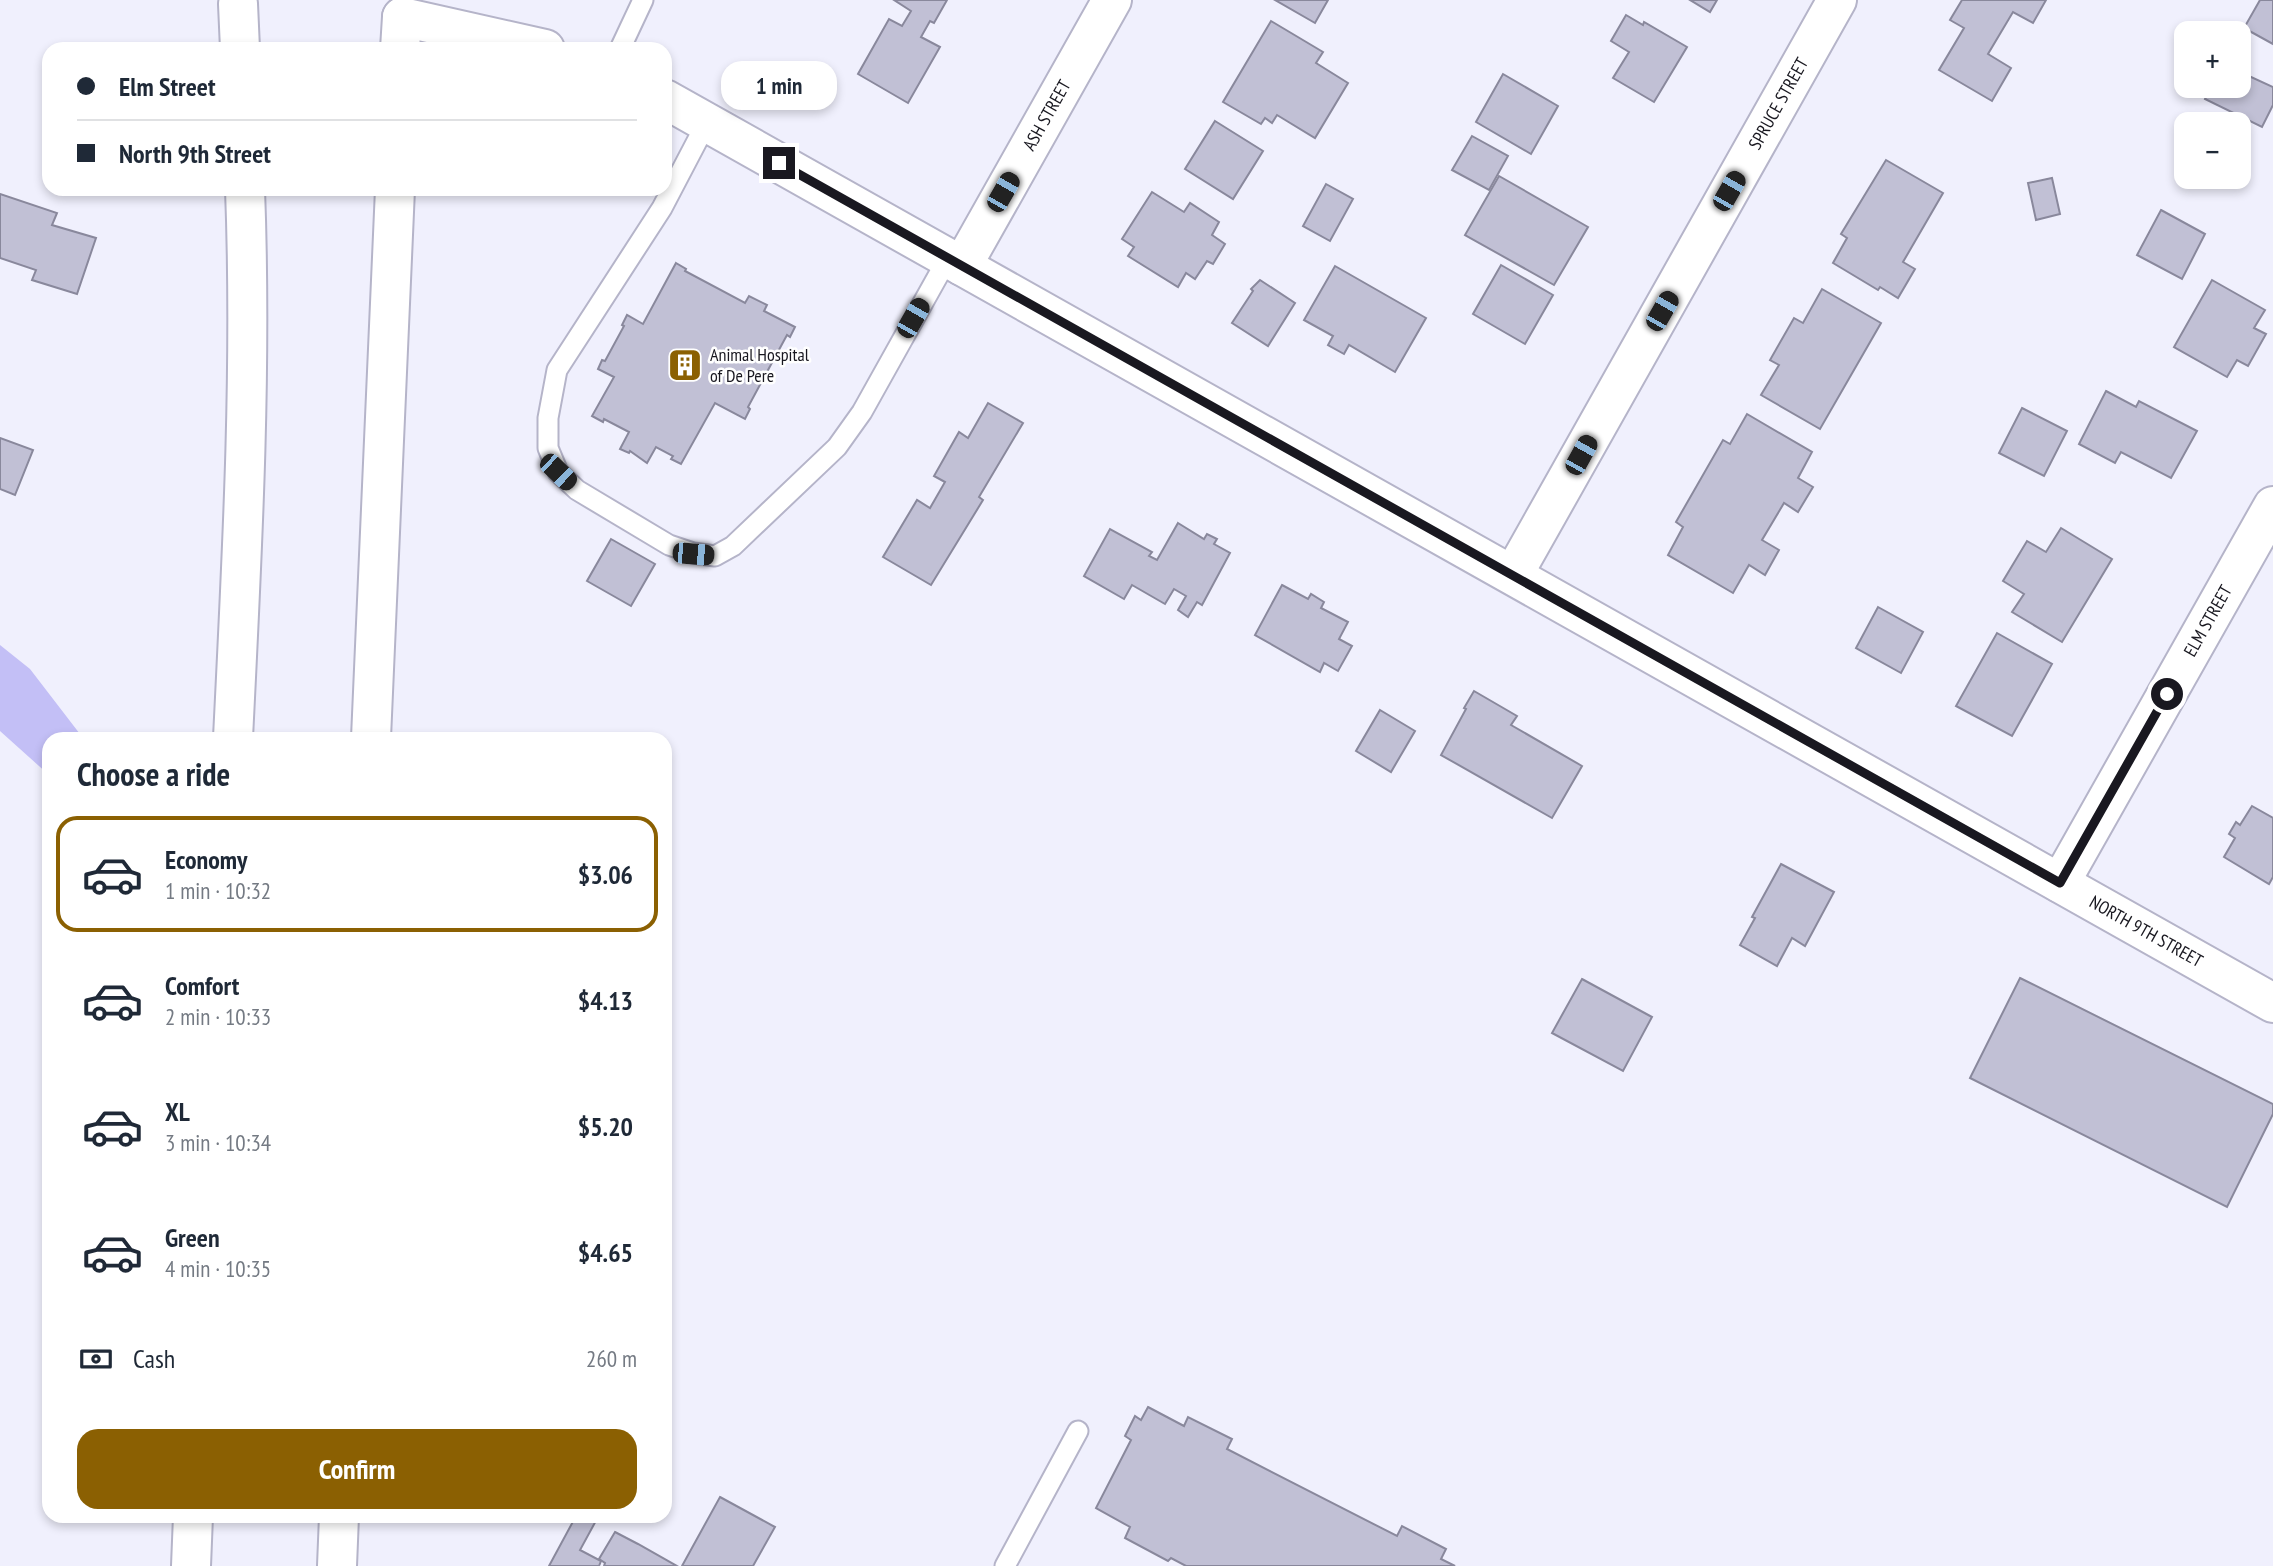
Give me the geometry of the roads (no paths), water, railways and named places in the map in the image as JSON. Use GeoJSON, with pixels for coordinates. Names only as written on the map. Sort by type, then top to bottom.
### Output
{"type":"FeatureCollection","features":[{"type":"Feature","properties":{"kind":"main road","name":"ASH STREET"},"geometry":{"type":"LineString","coordinates":[[955,262],[1112,0]]}},
{"type":"Feature","properties":{"kind":"main road","name":"SPRUCE STREET"},"geometry":{"type":"LineString","coordinates":[[1513,575],[1837,0]]}},
{"type":"Feature","properties":{"kind":"main road"},"geometry":{"type":"LineString","coordinates":[[238,4],[240,42]]}},
{"type":"Feature","properties":{"kind":"main road"},"geometry":{"type":"LineString","coordinates":[[401,33],[482,42]]}},
{"type":"Feature","properties":{"kind":"main road","name":"NORTH 9TH STREET"},"geometry":{"type":"LineString","coordinates":[[672,103],[2273,1003]]}},
{"type":"Feature","properties":{"kind":"main road"},"geometry":{"type":"LineString","coordinates":[[233,732],[243,549],[249,285],[245,196]]}},
{"type":"Feature","properties":{"kind":"main road"},"geometry":{"type":"LineString","coordinates":[[372,732],[395,196]]}},
{"type":"Feature","properties":{"kind":"main road","name":"ELM STREET"},"geometry":{"type":"LineString","coordinates":[[2060,883],[2273,506]]}},
{"type":"Feature","properties":{"kind":"main road"},"geometry":{"type":"LineString","coordinates":[[191,1566],[193,1523]]}},
{"type":"Feature","properties":{"kind":"main road"},"geometry":{"type":"LineString","coordinates":[[337,1566],[339,1523]]}},
{"type":"Feature","properties":{"kind":"lane"},"geometry":{"type":"LineString","coordinates":[[623,42],[643,0]]}},
{"type":"Feature","properties":{"kind":"lane"},"geometry":{"type":"LineString","coordinates":[[672,188],[706,122]]}},
{"type":"Feature","properties":{"kind":"lane"},"geometry":{"type":"LineString","coordinates":[[668,196],[556,370],[548,418],[548,448],[558,472],[577,490],[669,545],[693,554],[715,556],[733,546],[837,447],[862,412],[955,262]]}},
{"type":"Feature","properties":{"kind":"lane"},"geometry":{"type":"LineString","coordinates":[[1005,1566],[1078,1431]]}},
{"type":"Feature","properties":{"kind":"place","name":"Animal Hospital of De Pere"},"geometry":{"type":"Point","coordinates":[685,365]}}]}
